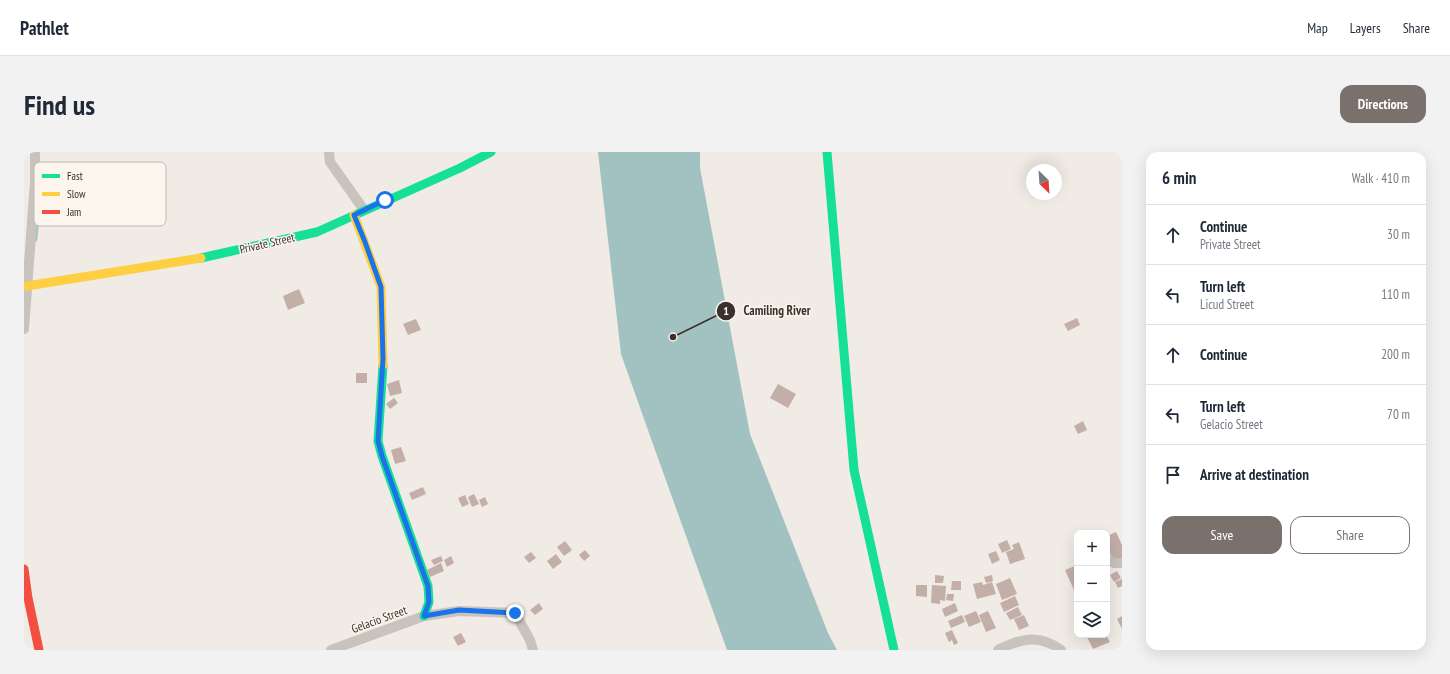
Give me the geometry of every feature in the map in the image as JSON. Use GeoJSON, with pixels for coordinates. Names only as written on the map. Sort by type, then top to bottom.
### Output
{"type":"FeatureCollection","features":[{"type":"Feature","properties":{"kind":"street"},"geometry":{"type":"LineString","coordinates":[[329,152],[330,162],[364,210]]}},
{"type":"Feature","properties":{"kind":"street","name":"Private Street"},"geometry":{"type":"LineString","coordinates":[[27,286],[212,256],[317,232],[460,168],[491,152]]}},
{"type":"Feature","properties":{"kind":"street"},"geometry":{"type":"LineString","coordinates":[[827,152],[854,470],[894,650]]}},
{"type":"Feature","properties":{"kind":"street"},"geometry":{"type":"LineString","coordinates":[[24,329],[34,195]]}},
{"type":"Feature","properties":{"kind":"street"},"geometry":{"type":"LineString","coordinates":[[354,215],[381,287],[383,359],[378,441],[428,586],[429,602],[424,616]]}},
{"type":"Feature","properties":{"kind":"street"},"geometry":{"type":"LineString","coordinates":[[1110,561],[1114,563],[1122,563]]}},
{"type":"Feature","properties":{"kind":"street"},"geometry":{"type":"LineString","coordinates":[[24,569],[28,598],[39,650]]}},
{"type":"Feature","properties":{"kind":"street","name":"Gelacio Street"},"geometry":{"type":"LineString","coordinates":[[331,650],[424,616],[459,610],[515,613],[530,640],[533,650]]}},
{"type":"Feature","properties":{"kind":"street"},"geometry":{"type":"LineString","coordinates":[[998,650],[1016,641],[1032,639],[1048,642],[1061,650]]}},
{"type":"Feature","properties":{"kind":"water"},"geometry":{"type":"Polygon","coordinates":[[[598,152],[700,152],[700,168],[750,434],[828,633],[837,650],[727,650],[621,354],[598,152]]]}},
{"type":"Feature","properties":{"kind":"building"},"geometry":{"type":"Polygon","coordinates":[[[299,289],[305,303],[288,310],[283,296],[299,289]]]}},
{"type":"Feature","properties":{"kind":"building"},"geometry":{"type":"Polygon","coordinates":[[[1077,318],[1080,325],[1068,331],[1064,324],[1077,318]]]}},
{"type":"Feature","properties":{"kind":"building"},"geometry":{"type":"Polygon","coordinates":[[[416,319],[421,330],[408,335],[403,324],[416,319]]]}},
{"type":"Feature","properties":{"kind":"building"},"geometry":{"type":"Polygon","coordinates":[[[356,373],[367,373],[367,383],[356,383],[356,373]]]}},
{"type":"Feature","properties":{"kind":"building"},"geometry":{"type":"Polygon","coordinates":[[[399,380],[402,393],[390,396],[387,384],[399,380]]]}},
{"type":"Feature","properties":{"kind":"building"},"geometry":{"type":"Polygon","coordinates":[[[778,384],[796,394],[788,408],[770,398],[778,384]]]}},
{"type":"Feature","properties":{"kind":"building"},"geometry":{"type":"Polygon","coordinates":[[[394,398],[398,403],[390,409],[386,404],[394,398]]]}},
{"type":"Feature","properties":{"kind":"building"},"geometry":{"type":"Polygon","coordinates":[[[1083,421],[1087,430],[1078,434],[1074,426],[1083,421]]]}},
{"type":"Feature","properties":{"kind":"building"},"geometry":{"type":"Polygon","coordinates":[[[401,447],[406,461],[395,464],[391,450],[401,447]]]}},
{"type":"Feature","properties":{"kind":"building"},"geometry":{"type":"Polygon","coordinates":[[[423,487],[426,494],[412,500],[409,493],[423,487]]]}},
{"type":"Feature","properties":{"kind":"building"},"geometry":{"type":"Polygon","coordinates":[[[474,494],[479,504],[472,507],[468,497],[474,494]]]}},
{"type":"Feature","properties":{"kind":"building"},"geometry":{"type":"Polygon","coordinates":[[[465,495],[469,504],[462,507],[458,498],[465,495]]]}},
{"type":"Feature","properties":{"kind":"building"},"geometry":{"type":"Polygon","coordinates":[[[485,497],[488,504],[482,507],[479,500],[485,497]]]}},
{"type":"Feature","properties":{"kind":"building"},"geometry":{"type":"Polygon","coordinates":[[[1116,532],[1122,545],[1122,559],[1114,563],[1110,553],[1110,535],[1116,532]]]}},
{"type":"Feature","properties":{"kind":"building"},"geometry":{"type":"Polygon","coordinates":[[[1007,540],[1011,549],[1002,553],[998,544],[1007,540]]]}},
{"type":"Feature","properties":{"kind":"building"},"geometry":{"type":"Polygon","coordinates":[[[565,541],[572,550],[564,556],[557,547],[565,541]]]}},
{"type":"Feature","properties":{"kind":"building"},"geometry":{"type":"Polygon","coordinates":[[[1019,542],[1025,559],[1010,564],[1006,552],[1014,549],[1012,545],[1019,542]]]}},
{"type":"Feature","properties":{"kind":"building"},"geometry":{"type":"Polygon","coordinates":[[[585,550],[590,556],[584,561],[579,555],[585,550]]]}},
{"type":"Feature","properties":{"kind":"building"},"geometry":{"type":"Polygon","coordinates":[[[996,551],[1000,560],[992,564],[988,554],[996,551]]]}},
{"type":"Feature","properties":{"kind":"building"},"geometry":{"type":"Polygon","coordinates":[[[531,552],[536,558],[529,563],[524,557],[531,552]]]}},
{"type":"Feature","properties":{"kind":"building"},"geometry":{"type":"Polygon","coordinates":[[[556,554],[562,562],[553,569],[547,561],[556,554]]]}},
{"type":"Feature","properties":{"kind":"building"},"geometry":{"type":"Polygon","coordinates":[[[441,556],[443,561],[434,565],[431,560],[441,556]]]}},
{"type":"Feature","properties":{"kind":"building"},"geometry":{"type":"Polygon","coordinates":[[[451,556],[454,563],[447,567],[444,560],[451,556]]]}},
{"type":"Feature","properties":{"kind":"building"},"geometry":{"type":"Polygon","coordinates":[[[441,563],[444,571],[430,577],[427,570],[441,563]]]}},
{"type":"Feature","properties":{"kind":"building"},"geometry":{"type":"Polygon","coordinates":[[[1074,566],[1074,590],[1065,570],[1074,566]]]}},
{"type":"Feature","properties":{"kind":"building"},"geometry":{"type":"Polygon","coordinates":[[[1117,571],[1121,578],[1114,582],[1110,575],[1117,571]]]}},
{"type":"Feature","properties":{"kind":"building"},"geometry":{"type":"Polygon","coordinates":[[[935,575],[944,576],[943,583],[935,583],[935,575]]]}},
{"type":"Feature","properties":{"kind":"building"},"geometry":{"type":"Polygon","coordinates":[[[992,575],[993,581],[986,583],[984,577],[992,575]]]}},
{"type":"Feature","properties":{"kind":"building"},"geometry":{"type":"Polygon","coordinates":[[[1010,578],[1017,594],[1002,600],[996,584],[1010,578]]]}},
{"type":"Feature","properties":{"kind":"building"},"geometry":{"type":"Polygon","coordinates":[[[1122,579],[1122,586],[1118,588],[1115,582],[1122,579]]]}},
{"type":"Feature","properties":{"kind":"building"},"geometry":{"type":"Polygon","coordinates":[[[952,581],[961,581],[961,590],[951,590],[952,581]]]}},
{"type":"Feature","properties":{"kind":"building"},"geometry":{"type":"Polygon","coordinates":[[[982,582],[983,585],[992,582],[996,594],[977,599],[973,584],[982,582]]]}},
{"type":"Feature","properties":{"kind":"building"},"geometry":{"type":"Polygon","coordinates":[[[916,585],[927,585],[927,597],[916,596],[916,585]]]}},
{"type":"Feature","properties":{"kind":"building"},"geometry":{"type":"Polygon","coordinates":[[[932,585],[946,586],[945,601],[940,600],[940,604],[931,603],[932,585]]]}},
{"type":"Feature","properties":{"kind":"building"},"geometry":{"type":"Polygon","coordinates":[[[947,594],[954,594],[953,601],[946,600],[947,594]]]}},
{"type":"Feature","properties":{"kind":"building"},"geometry":{"type":"Polygon","coordinates":[[[1015,596],[1019,605],[1004,612],[1000,603],[1015,596]]]}},
{"type":"Feature","properties":{"kind":"building"},"geometry":{"type":"Polygon","coordinates":[[[539,603],[543,609],[535,615],[530,610],[539,603]]]}},
{"type":"Feature","properties":{"kind":"building"},"geometry":{"type":"Polygon","coordinates":[[[955,603],[958,611],[945,617],[942,609],[955,603]]]}},
{"type":"Feature","properties":{"kind":"building"},"geometry":{"type":"Polygon","coordinates":[[[1018,607],[1022,615],[1010,620],[1006,613],[1018,607]]]}},
{"type":"Feature","properties":{"kind":"building"},"geometry":{"type":"Polygon","coordinates":[[[976,611],[981,622],[969,627],[964,616],[976,611]]]}},
{"type":"Feature","properties":{"kind":"building"},"geometry":{"type":"Polygon","coordinates":[[[988,611],[996,628],[986,632],[979,615],[988,611]]]}},
{"type":"Feature","properties":{"kind":"building"},"geometry":{"type":"Polygon","coordinates":[[[962,615],[965,622],[951,628],[948,621],[962,615]]]}},
{"type":"Feature","properties":{"kind":"building"},"geometry":{"type":"Polygon","coordinates":[[[1024,615],[1029,626],[1019,630],[1014,619],[1024,615]]]}},
{"type":"Feature","properties":{"kind":"building"},"geometry":{"type":"Polygon","coordinates":[[[1122,616],[1122,629],[1117,619],[1122,616]]]}},
{"type":"Feature","properties":{"kind":"building"},"geometry":{"type":"Polygon","coordinates":[[[952,630],[958,643],[954,645],[952,640],[949,642],[945,633],[952,630]]]}},
{"type":"Feature","properties":{"kind":"building"},"geometry":{"type":"Polygon","coordinates":[[[461,633],[466,642],[458,646],[453,637],[461,633]]]}},
{"type":"Feature","properties":{"kind":"building"},"geometry":{"type":"Polygon","coordinates":[[[1088,638],[1108,638],[1110,642],[1093,649],[1088,638]]]}},
{"type":"Feature","properties":{"kind":"waterway"},"geometry":{"type":"LineString","coordinates":[[34,241],[36,240],[37,226]]}},
{"type":"Feature","properties":{"kind":"traffic: fast"},"geometry":{"type":"LineString","coordinates":[[201,258],[317,232],[460,168],[491,152]]}},
{"type":"Feature","properties":{"kind":"traffic: fast"},"geometry":{"type":"LineString","coordinates":[[827,152],[854,470],[894,650]]}},
{"type":"Feature","properties":{"kind":"traffic: fast"},"geometry":{"type":"LineString","coordinates":[[383,365],[378,441],[428,586],[429,602],[424,616]]}},
{"type":"Feature","properties":{"kind":"traffic: slow"},"geometry":{"type":"LineString","coordinates":[[354,215],[381,287],[383,365]]}},
{"type":"Feature","properties":{"kind":"traffic: slow"},"geometry":{"type":"LineString","coordinates":[[27,286],[201,258]]}},
{"type":"Feature","properties":{"kind":"traffic: jam"},"geometry":{"type":"LineString","coordinates":[[24,569],[28,598],[39,650]]}},
{"type":"Feature","properties":{"kind":"place","name":"Camiling River"},"geometry":{"type":"Point","coordinates":[673,337]}},
{"type":"Feature","properties":{"kind":"route"},"geometry":{"type":"LineString","coordinates":[[385,200],[354,215],[381,287],[383,359],[378,441],[428,586],[429,602],[424,616],[459,610],[515,613]]}}]}
